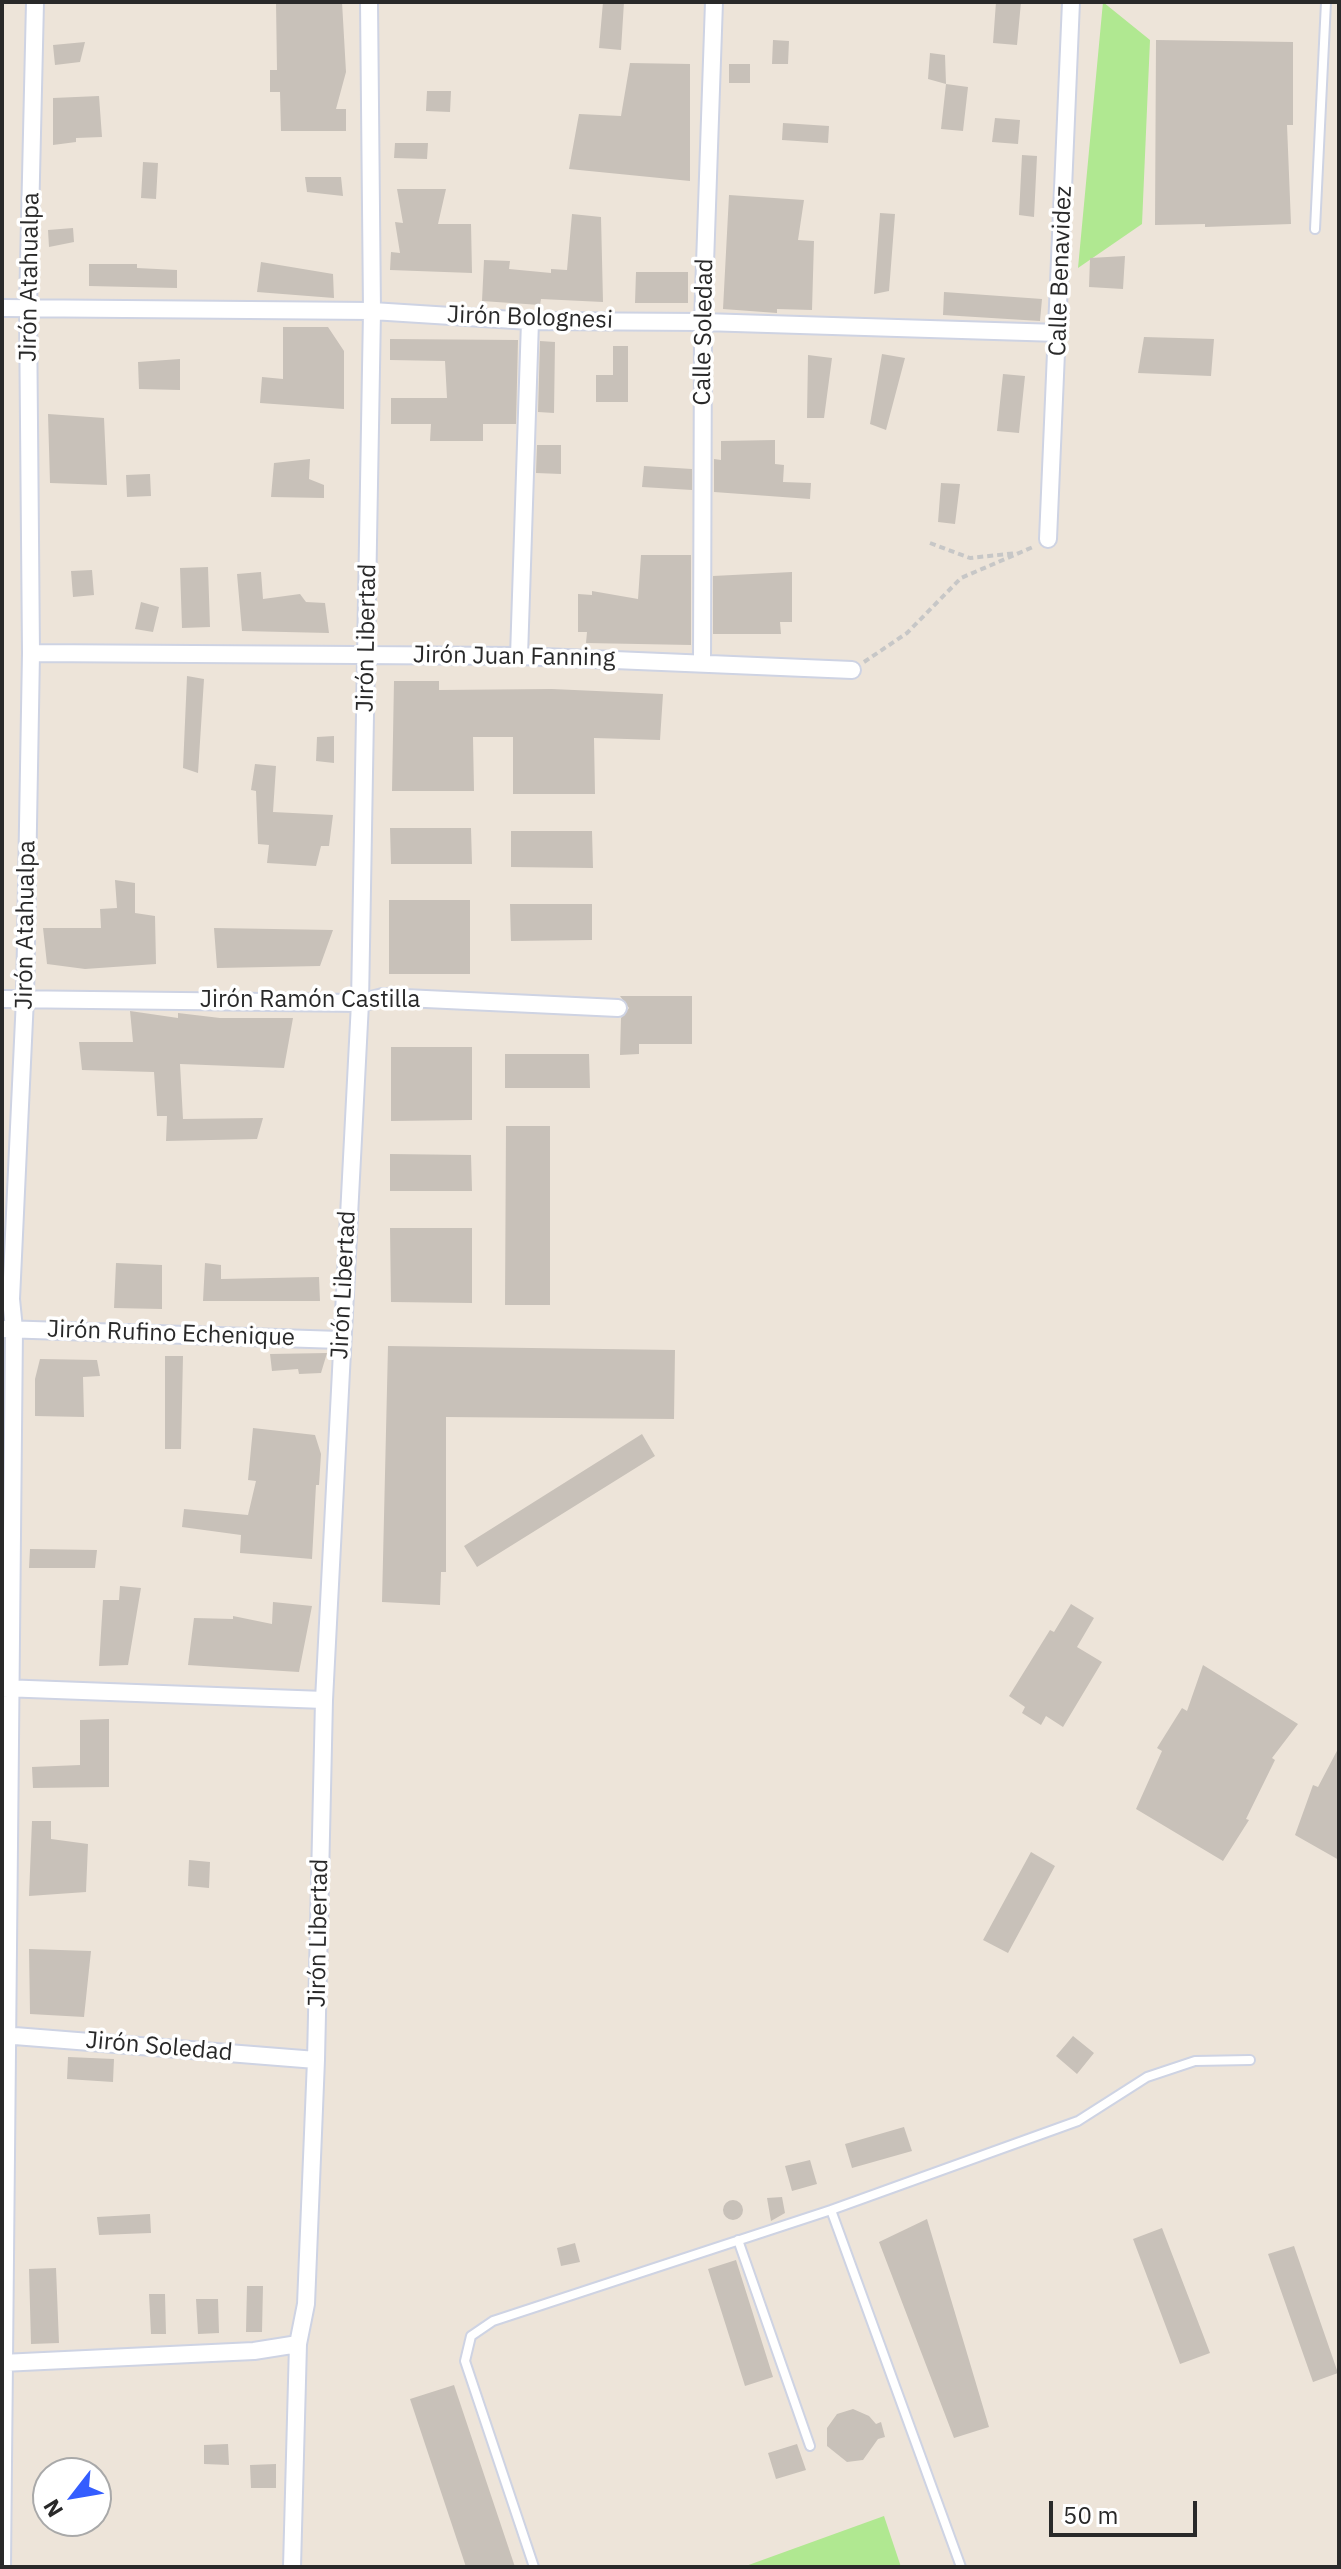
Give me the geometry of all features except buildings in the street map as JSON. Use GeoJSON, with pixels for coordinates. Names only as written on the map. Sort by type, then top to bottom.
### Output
{"type":"FeatureCollection","features":[{"type":"Feature","properties":{"kind":"street","name":"Jirón Atahualpa"},"geometry":{"type":"LineString","coordinates":[[2,2567],[8,1329],[25,998],[31,653],[28,308],[35,2]]}},
{"type":"Feature","properties":{"kind":"street","name":"Jirón Libertad"},"geometry":{"type":"LineString","coordinates":[[292,2567],[298,2344],[306,2304],[316,2060],[324,1700],[340,1340],[360,1003],[372,311],[369,2]]}},
{"type":"Feature","properties":{"kind":"street","name":"Calle Soledad"},"geometry":{"type":"LineString","coordinates":[[702,663],[703,322],[714,2]]}},
{"type":"Feature","properties":{"kind":"street","name":"Calle Benavidez"},"geometry":{"type":"LineString","coordinates":[[1048,539],[1071,2]]}},
{"type":"Feature","properties":{"kind":"street","name":"Jirón Bolognesi"},"geometry":{"type":"LineString","coordinates":[[2,308],[372,311],[530,321],[703,322],[1059,333]]}},
{"type":"Feature","properties":{"kind":"street"},"geometry":{"type":"LineString","coordinates":[[519,656],[530,321]]}},
{"type":"Feature","properties":{"kind":"street","name":"Jirón Juan Fanning"},"geometry":{"type":"LineString","coordinates":[[31,653],[519,656],[852,670]]}},
{"type":"Feature","properties":{"kind":"street","name":"Jirón Ramón Castilla"},"geometry":{"type":"LineString","coordinates":[[2,999],[360,1003],[383,997],[618,1008]]}},
{"type":"Feature","properties":{"kind":"street","name":"Jirón Rufino Echenique"},"geometry":{"type":"LineString","coordinates":[[8,1329],[340,1340]]}},
{"type":"Feature","properties":{"kind":"street"},"geometry":{"type":"LineString","coordinates":[[6,1688],[324,1700]]}},
{"type":"Feature","properties":{"kind":"street","name":"Jirón Soledad"},"geometry":{"type":"LineString","coordinates":[[4,2035],[316,2060]]}},
{"type":"Feature","properties":{"kind":"street"},"geometry":{"type":"LineString","coordinates":[[3,2363],[254,2351],[298,2344]]}},
{"type":"Feature","properties":{"kind":"lane"},"geometry":{"type":"LineString","coordinates":[[1315,229],[1326,2]]}},
{"type":"Feature","properties":{"kind":"lane"},"geometry":{"type":"LineString","coordinates":[[534,2567],[465,2361],[471,2336],[493,2321],[831,2210],[1078,2121],[1147,2077],[1195,2061],[1250,2060]]}},
{"type":"Feature","properties":{"kind":"lane"},"geometry":{"type":"LineString","coordinates":[[831,2210],[961,2567]]}},
{"type":"Feature","properties":{"kind":"lane"},"geometry":{"type":"LineString","coordinates":[[738,2240],[810,2446]]}},
{"type":"Feature","properties":{"kind":"path"},"geometry":{"type":"LineString","coordinates":[[852,670],[907,633],[961,578],[1048,539]]}},
{"type":"Feature","properties":{"kind":"path"},"geometry":{"type":"LineString","coordinates":[[930,543],[970,558],[1023,552]]}},
{"type":"Feature","properties":{"kind":"green space"},"geometry":{"type":"Polygon","coordinates":[[[1103,2],[1150,40],[1142,224],[1078,268],[1103,2]]]}},
{"type":"Feature","properties":{"kind":"green space"},"geometry":{"type":"Polygon","coordinates":[[[884,2516],[901,2567],[743,2567],[884,2516]]]}}]}
